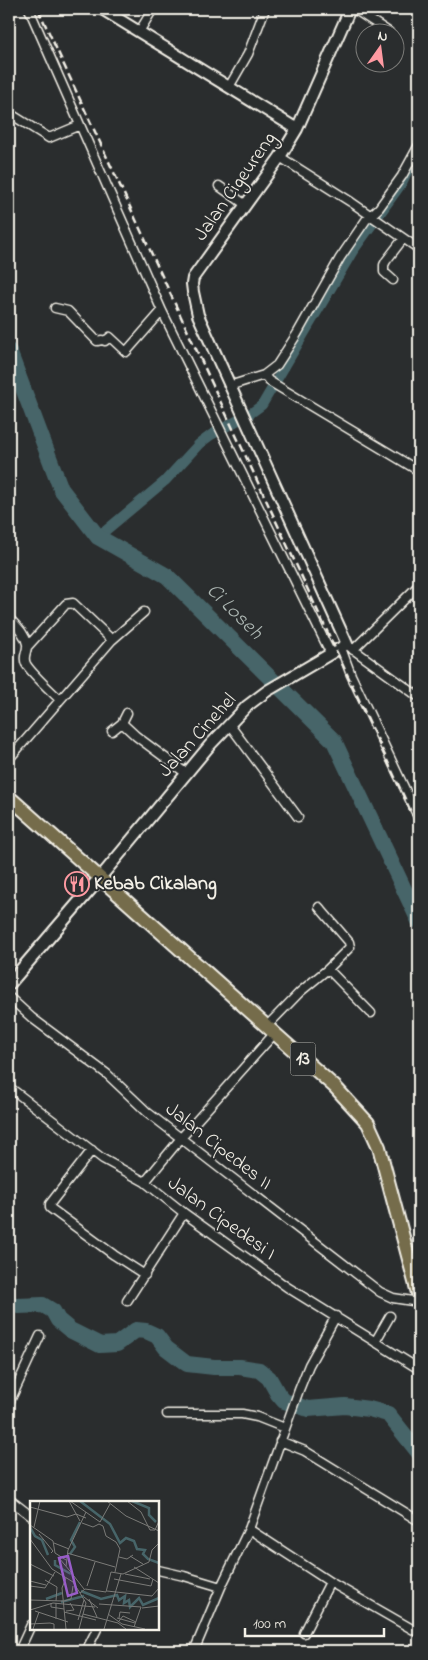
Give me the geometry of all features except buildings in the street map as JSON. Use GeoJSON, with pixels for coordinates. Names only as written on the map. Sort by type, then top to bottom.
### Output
{"type":"FeatureCollection","features":[{"type":"Feature","properties":{"kind":"highway","name":"13"},"geometry":{"type":"LineString","coordinates":[[11,804],[99,878],[335,1088],[368,1123],[379,1147],[419,1297]]}},
{"type":"Feature","properties":{"kind":"main road"},"geometry":{"type":"LineString","coordinates":[[9,984],[99,878]]}},
{"type":"Feature","properties":{"kind":"street"},"geometry":{"type":"LineString","coordinates":[[29,9],[162,310],[331,654]]}},
{"type":"Feature","properties":{"kind":"street"},"geometry":{"type":"LineString","coordinates":[[102,9],[297,129]]}},
{"type":"Feature","properties":{"kind":"street"},"geometry":{"type":"LineString","coordinates":[[139,32],[153,9]]}},
{"type":"Feature","properties":{"kind":"street"},"geometry":{"type":"LineString","coordinates":[[229,87],[248,54],[265,9]]}},
{"type":"Feature","properties":{"kind":"street"},"geometry":{"type":"LineString","coordinates":[[352,9],[373,22]]}},
{"type":"Feature","properties":{"kind":"street","name":"Jalan Cigeureng"},"geometry":{"type":"LineString","coordinates":[[347,647],[198,315],[192,284],[193,278],[280,157],[297,129],[352,9]]}},
{"type":"Feature","properties":{"kind":"street"},"geometry":{"type":"LineString","coordinates":[[9,113],[49,138],[80,125]]}},
{"type":"Feature","properties":{"kind":"street"},"geometry":{"type":"LineString","coordinates":[[229,386],[267,378],[297,334],[338,261],[373,218],[402,176],[419,145]]}},
{"type":"Feature","properties":{"kind":"street"},"geometry":{"type":"LineString","coordinates":[[280,157],[419,249]]}},
{"type":"Feature","properties":{"kind":"street"},"geometry":{"type":"LineString","coordinates":[[218,186],[246,205]]}},
{"type":"Feature","properties":{"kind":"street"},"geometry":{"type":"LineString","coordinates":[[393,280],[384,272],[384,264],[403,239]]}},
{"type":"Feature","properties":{"kind":"street"},"geometry":{"type":"LineString","coordinates":[[55,308],[72,314],[97,342],[111,338],[126,352],[162,310]]}},
{"type":"Feature","properties":{"kind":"street"},"geometry":{"type":"LineString","coordinates":[[267,378],[277,386],[419,471]]}},
{"type":"Feature","properties":{"kind":"street"},"geometry":{"type":"LineString","coordinates":[[347,647],[419,585]]}},
{"type":"Feature","properties":{"kind":"street"},"geometry":{"type":"LineString","coordinates":[[59,699],[25,663],[24,656],[27,648],[66,604],[73,603],[112,640]]}},
{"type":"Feature","properties":{"kind":"street"},"geometry":{"type":"LineString","coordinates":[[9,758],[112,640],[144,612]]}},
{"type":"Feature","properties":{"kind":"street"},"geometry":{"type":"LineString","coordinates":[[9,618],[23,633],[27,648]]}},
{"type":"Feature","properties":{"kind":"street"},"geometry":{"type":"LineString","coordinates":[[347,647],[419,697]]}},
{"type":"Feature","properties":{"kind":"street"},"geometry":{"type":"LineString","coordinates":[[347,647],[350,675],[419,819]]}},
{"type":"Feature","properties":{"kind":"street","name":"Jalan Cinehel"},"geometry":{"type":"LineString","coordinates":[[99,878],[229,724],[247,706],[267,691],[331,654],[347,647]]}},
{"type":"Feature","properties":{"kind":"street"},"geometry":{"type":"LineString","coordinates":[[112,731],[122,722],[127,713]]}},
{"type":"Feature","properties":{"kind":"street"},"geometry":{"type":"LineString","coordinates":[[122,722],[136,736],[186,774]]}},
{"type":"Feature","properties":{"kind":"street"},"geometry":{"type":"LineString","coordinates":[[229,724],[298,816]]}},
{"type":"Feature","properties":{"kind":"street"},"geometry":{"type":"LineString","coordinates":[[145,1182],[300,992],[328,969],[349,948],[350,944],[319,906]]}},
{"type":"Feature","properties":{"kind":"street"},"geometry":{"type":"LineString","coordinates":[[328,969],[371,1013]]}},
{"type":"Feature","properties":{"kind":"street","name":"Jalan Cipedes II"},"geometry":{"type":"LineString","coordinates":[[9,997],[32,1018],[107,1074],[147,1112],[380,1292],[393,1298],[419,1302]]}},
{"type":"Feature","properties":{"kind":"street","name":"Jalan Cipedesi I"},"geometry":{"type":"LineString","coordinates":[[9,1087],[103,1158],[145,1182],[184,1213],[287,1287],[419,1369]]}},
{"type":"Feature","properties":{"kind":"street"},"geometry":{"type":"LineString","coordinates":[[92,1150],[50,1204],[50,1208],[114,1255],[145,1275]]}},
{"type":"Feature","properties":{"kind":"street"},"geometry":{"type":"LineString","coordinates":[[127,1301],[184,1213]]}},
{"type":"Feature","properties":{"kind":"street"},"geometry":{"type":"LineString","coordinates":[[194,1651],[221,1587],[249,1529],[309,1366],[336,1316]]}},
{"type":"Feature","properties":{"kind":"street"},"geometry":{"type":"LineString","coordinates":[[375,1342],[390,1316]]}},
{"type":"Feature","properties":{"kind":"street"},"geometry":{"type":"LineString","coordinates":[[9,1403],[40,1336]]}},
{"type":"Feature","properties":{"kind":"street"},"geometry":{"type":"LineString","coordinates":[[167,1414],[242,1414],[257,1417],[285,1428]]}},
{"type":"Feature","properties":{"kind":"street"},"geometry":{"type":"LineString","coordinates":[[280,1441],[305,1451],[419,1520]]}},
{"type":"Feature","properties":{"kind":"street"},"geometry":{"type":"LineString","coordinates":[[9,1499],[30,1515]]}},
{"type":"Feature","properties":{"kind":"street"},"geometry":{"type":"LineString","coordinates":[[249,1529],[330,1582],[419,1633]]}},
{"type":"Feature","properties":{"kind":"street"},"geometry":{"type":"LineString","coordinates":[[159,1570],[221,1587]]}},
{"type":"Feature","properties":{"kind":"street"},"geometry":{"type":"LineString","coordinates":[[304,1632],[330,1582]]}},
{"type":"Feature","properties":{"kind":"street"},"geometry":{"type":"LineString","coordinates":[[19,1651],[30,1627]]}},
{"type":"Feature","properties":{"kind":"street"},"geometry":{"type":"LineString","coordinates":[[86,1651],[96,1630]]}},
{"type":"Feature","properties":{"kind":"waterway"},"geometry":{"type":"LineString","coordinates":[[98,537],[165,481],[199,444],[262,405],[353,251],[402,183],[408,170]]}},
{"type":"Feature","properties":{"kind":"waterway","name":"Ci Loseh"},"geometry":{"type":"LineString","coordinates":[[9,351],[61,489],[98,537],[167,576],[334,741],[419,921]]}},
{"type":"Feature","properties":{"kind":"waterway"},"geometry":{"type":"LineString","coordinates":[[9,1303],[18,1306],[43,1305],[53,1311],[58,1320],[70,1330],[100,1345],[117,1344],[136,1330],[146,1331],[157,1336],[166,1348],[187,1364],[259,1370],[269,1378],[284,1401],[308,1409],[345,1406],[388,1414],[419,1453]]}},
{"type":"Feature","properties":{"kind":"railway"},"geometry":{"type":"LineString","coordinates":[[38,9],[419,829]]}},
{"type":"Feature","properties":{"kind":"place","name":"Kebab Cikalang"},"geometry":{"type":"Point","coordinates":[77,884]}}]}
